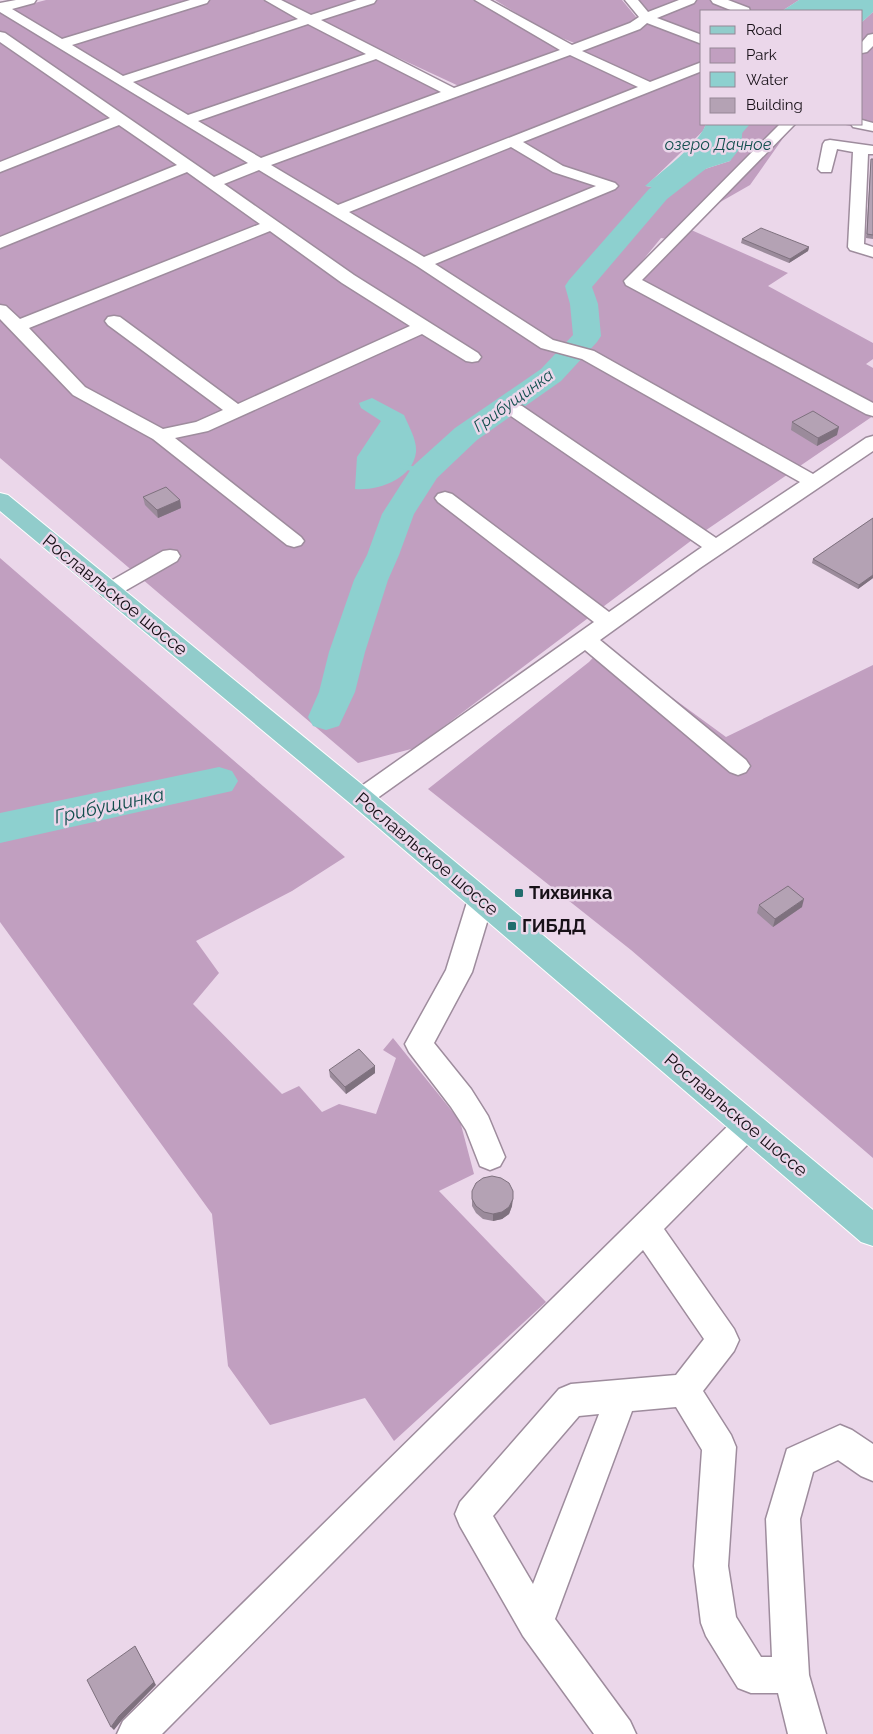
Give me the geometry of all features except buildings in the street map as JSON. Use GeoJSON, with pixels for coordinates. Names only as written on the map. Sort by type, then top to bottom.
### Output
{"type":"FeatureCollection","features":[{"type":"Feature","properties":{"kind":"main road","name":"Рославльское шоссе"},"geometry":{"type":"LineString","coordinates":[[0,500],[361,798],[873,1230]]}},
{"type":"Feature","properties":{"kind":"lane"},"geometry":{"type":"LineString","coordinates":[[1,7],[30,0]]}},
{"type":"Feature","properties":{"kind":"lane"},"geometry":{"type":"LineString","coordinates":[[60,44],[203,0]]}},
{"type":"Feature","properties":{"kind":"lane"},"geometry":{"type":"LineString","coordinates":[[271,0],[455,94]]}},
{"type":"Feature","properties":{"kind":"lane"},"geometry":{"type":"LineString","coordinates":[[121,81],[370,0]]}},
{"type":"Feature","properties":{"kind":"lane"},"geometry":{"type":"LineString","coordinates":[[481,0],[572,51],[650,87]]}},
{"type":"Feature","properties":{"kind":"lane"},"geometry":{"type":"LineString","coordinates":[[631,0],[646,18],[700,39]]}},
{"type":"Feature","properties":{"kind":"lane"},"geometry":{"type":"LineString","coordinates":[[212,183],[259,164],[572,51],[635,26],[646,18],[690,0]]}},
{"type":"Feature","properties":{"kind":"lane"},"geometry":{"type":"LineString","coordinates":[[717,0],[742,10]]}},
{"type":"Feature","properties":{"kind":"lane"},"geometry":{"type":"LineString","coordinates":[[1,7],[423,263],[547,344],[588,355],[813,482]]}},
{"type":"Feature","properties":{"kind":"lane"},"geometry":{"type":"LineString","coordinates":[[0,36],[189,166],[348,280],[472,357]]}},
{"type":"Feature","properties":{"kind":"lane"},"geometry":{"type":"LineString","coordinates":[[186,120],[378,54]]}},
{"type":"Feature","properties":{"kind":"lane"},"geometry":{"type":"LineString","coordinates":[[337,211],[700,67]]}},
{"type":"Feature","properties":{"kind":"lane"},"geometry":{"type":"LineString","coordinates":[[0,167],[121,119]]}},
{"type":"Feature","properties":{"kind":"lane"},"geometry":{"type":"LineString","coordinates":[[787,125],[632,281],[873,410]]}},
{"type":"Feature","properties":{"kind":"lane"},"geometry":{"type":"LineString","coordinates":[[423,263],[610,186],[558,169],[512,142]]}},
{"type":"Feature","properties":{"kind":"lane"},"geometry":{"type":"LineString","coordinates":[[826,169],[830,144],[867,149],[856,247],[873,252]]}},
{"type":"Feature","properties":{"kind":"lane"},"geometry":{"type":"LineString","coordinates":[[0,244],[189,166]]}},
{"type":"Feature","properties":{"kind":"lane"},"geometry":{"type":"LineString","coordinates":[[18,326],[271,225]]}},
{"type":"Feature","properties":{"kind":"lane"},"geometry":{"type":"LineString","coordinates":[[0,310],[18,326],[79,391],[160,435],[294,541]]}},
{"type":"Feature","properties":{"kind":"lane"},"geometry":{"type":"LineString","coordinates":[[114,321],[236,411]]}},
{"type":"Feature","properties":{"kind":"lane"},"geometry":{"type":"LineString","coordinates":[[160,435],[202,427],[423,327]]}},
{"type":"Feature","properties":{"kind":"lane"},"geometry":{"type":"LineString","coordinates":[[515,410],[716,547]]}},
{"type":"Feature","properties":{"kind":"lane"},"geometry":{"type":"LineString","coordinates":[[361,798],[716,547],[873,442]]}},
{"type":"Feature","properties":{"kind":"lane"},"geometry":{"type":"LineString","coordinates":[[445,498],[609,623]]}},
{"type":"Feature","properties":{"kind":"lane"},"geometry":{"type":"LineString","coordinates":[[109,590],[170,556]]}},
{"type":"Feature","properties":{"kind":"lane"},"geometry":{"type":"LineString","coordinates":[[585,640],[738,766]]}},
{"type":"Feature","properties":{"kind":"lane"},"geometry":{"type":"LineString","coordinates":[[481,900],[459,972],[419,1044],[461,1098],[478,1125],[490,1156]]}},
{"type":"Feature","properties":{"kind":"lane"},"geometry":{"type":"LineString","coordinates":[[136,1734],[748,1125]]}},
{"type":"Feature","properties":{"kind":"lane"},"geometry":{"type":"LineString","coordinates":[[617,1734],[536,1623],[472,1514],[571,1400],[684,1390],[723,1340],[646,1228]]}},
{"type":"Feature","properties":{"kind":"lane"},"geometry":{"type":"LineString","coordinates":[[684,1390],[719,1446],[711,1566],[719,1623],[750,1675],[791,1674]]}},
{"type":"Feature","properties":{"kind":"lane"},"geometry":{"type":"LineString","coordinates":[[536,1623],[622,1395]]}},
{"type":"Feature","properties":{"kind":"lane"},"geometry":{"type":"LineString","coordinates":[[808,1734],[791,1674],[783,1519],[799,1461],[840,1442],[873,1464]]}},
{"type":"Feature","properties":{"kind":"green space"},"geometry":{"type":"Polygon","coordinates":[[[46,0],[263,0],[380,59],[451,98],[648,20],[700,41],[700,125],[706,125],[703,131],[646,186],[671,190],[705,169],[730,161],[743,125],[792,125],[750,185],[680,225],[788,273],[768,286],[873,343],[873,359],[866,364],[873,368],[873,404],[637,280],[667,239],[661,238],[625,282],[873,416],[696,537],[415,748],[358,763],[0,458],[0,12],[46,0]]]}},
{"type":"Feature","properties":{"kind":"green space"},"geometry":{"type":"Polygon","coordinates":[[[282,0],[481,0],[561,48],[461,87],[349,35],[282,0]]]}},
{"type":"Feature","properties":{"kind":"green space"},"geometry":{"type":"Polygon","coordinates":[[[495,0],[622,0],[636,17],[636,21],[577,44],[549,33],[495,0]]]}},
{"type":"Feature","properties":{"kind":"green space"},"geometry":{"type":"Polygon","coordinates":[[[633,0],[799,0],[784,10],[700,10],[700,36],[645,13],[633,0]]]}},
{"type":"Feature","properties":{"kind":"green space"},"geometry":{"type":"Polygon","coordinates":[[[873,12],[873,131],[846,125],[863,125],[863,21],[873,12]]]}},
{"type":"Feature","properties":{"kind":"green space"},"geometry":{"type":"Polygon","coordinates":[[[0,558],[345,857],[292,891],[196,941],[219,973],[193,1004],[282,1094],[299,1086],[322,1112],[339,1104],[376,1114],[396,1058],[383,1050],[393,1038],[460,1121],[474,1174],[439,1191],[546,1302],[394,1441],[365,1398],[270,1425],[228,1366],[212,1214],[0,922],[0,558]]]}},
{"type":"Feature","properties":{"kind":"green space"},"geometry":{"type":"Polygon","coordinates":[[[603,647],[726,737],[873,665],[873,1158],[631,950],[428,789],[589,662],[603,647]]]}},
{"type":"Feature","properties":{"kind":"water"},"geometry":{"type":"Polygon","coordinates":[[[799,0],[873,0],[873,12],[863,21],[863,10],[784,10],[799,0]]]}},
{"type":"Feature","properties":{"kind":"water","name":"озеро Дачное"},"geometry":{"type":"Polygon","coordinates":[[[706,125],[743,125],[741,147],[730,161],[705,169],[671,190],[645,186],[688,149],[706,125]]]}},
{"type":"Feature","properties":{"kind":"water"},"geometry":{"type":"Polygon","coordinates":[[[372,398],[404,415],[414,438],[416,452],[408,469],[393,481],[374,488],[355,489],[357,457],[381,421],[361,408],[359,403],[372,398]]]}},
{"type":"Feature","properties":{"kind":"waterway","name":"Грибущинка"},"geometry":{"type":"LineString","coordinates":[[326,717],[337,692],[347,652],[371,580],[383,555],[398,514],[425,472],[466,434],[551,375],[587,336],[584,304],[578,286],[658,194],[713,152],[737,125]]}},
{"type":"Feature","properties":{"kind":"waterway"},"geometry":{"type":"LineString","coordinates":[[402,466],[425,472]]}},
{"type":"Feature","properties":{"kind":"waterway","name":"Грибущинка"},"geometry":{"type":"LineString","coordinates":[[0,828],[219,781]]}},
{"type":"Feature","properties":{"kind":"place","name":"Тихвинка"},"geometry":{"type":"Point","coordinates":[519,893]}},
{"type":"Feature","properties":{"kind":"place","name":"ГИБДД"},"geometry":{"type":"Point","coordinates":[512,926]}}]}
